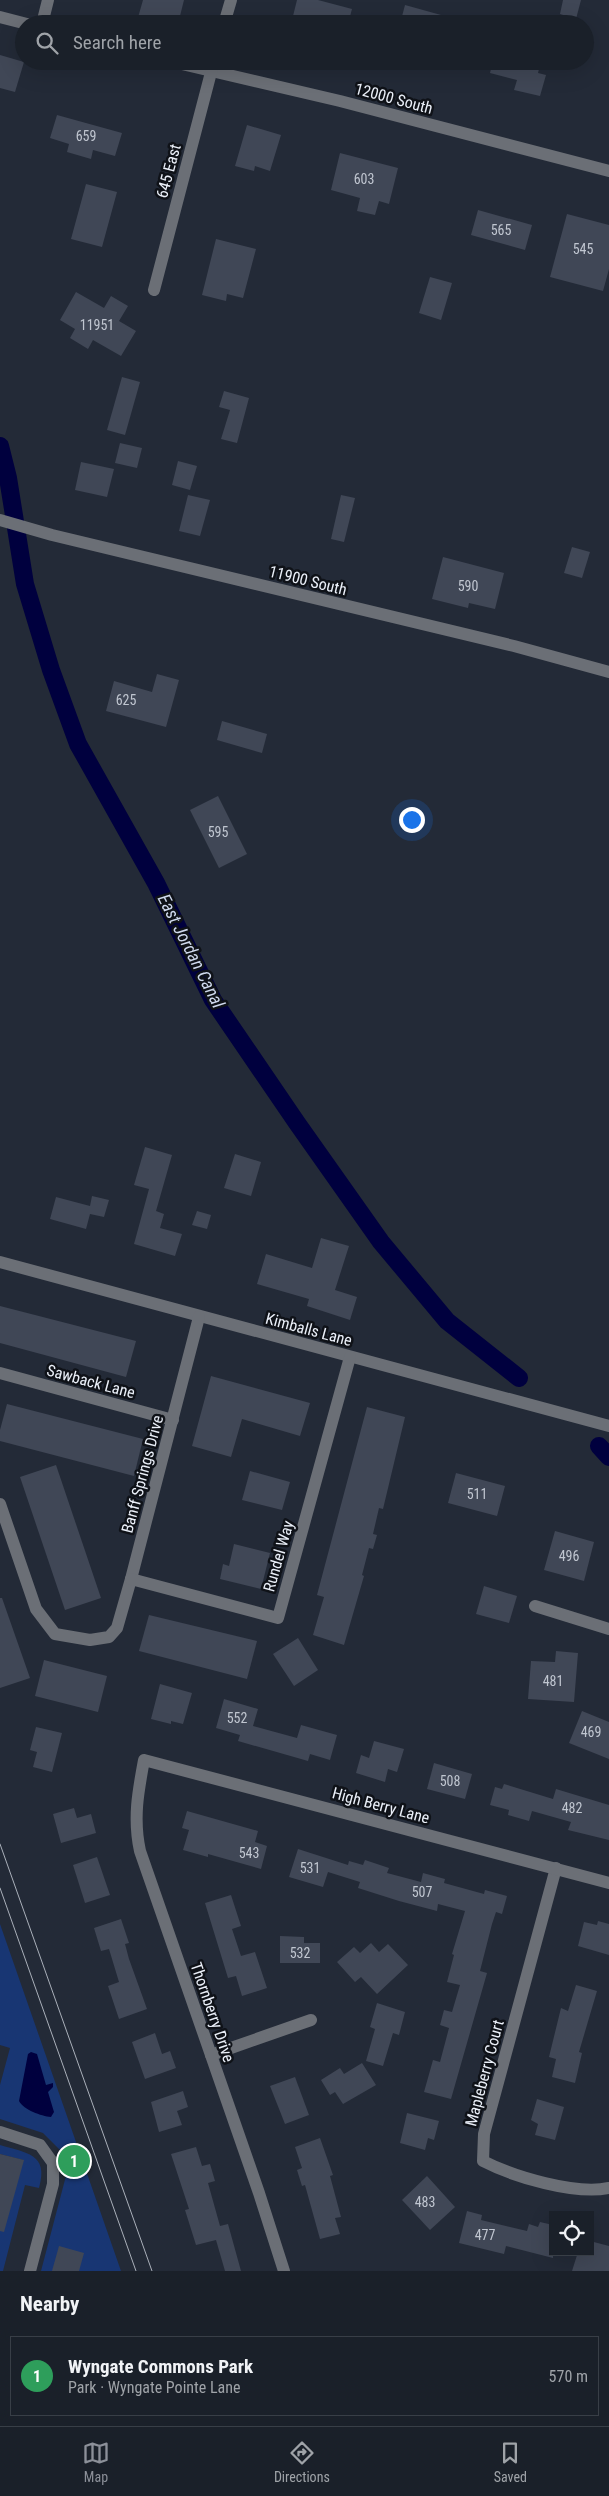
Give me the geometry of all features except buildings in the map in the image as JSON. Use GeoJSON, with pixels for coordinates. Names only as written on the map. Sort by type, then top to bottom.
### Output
{"type":"FeatureCollection","features":[{"type":"Feature","properties":{"kind":"street"},"geometry":{"type":"LineString","coordinates":[[44,15],[48,0]]}},
{"type":"Feature","properties":{"kind":"street"},"geometry":{"type":"LineString","coordinates":[[226,15],[230,0]]}},
{"type":"Feature","properties":{"kind":"street"},"geometry":{"type":"LineString","coordinates":[[0,17],[15,21]]}},
{"type":"Feature","properties":{"kind":"street","name":"645 East"},"geometry":{"type":"LineString","coordinates":[[154,290],[212,70]]}},
{"type":"Feature","properties":{"kind":"street","name":"12000 South"},"geometry":{"type":"LineString","coordinates":[[228,70],[609,171]]}},
{"type":"Feature","properties":{"kind":"street","name":"11900 South"},"geometry":{"type":"LineString","coordinates":[[6,522],[514,646],[609,672]]}},
{"type":"Feature","properties":{"kind":"street","name":"Kimballs Lane"},"geometry":{"type":"LineString","coordinates":[[0,1262],[609,1426]]}},
{"type":"Feature","properties":{"kind":"street","name":"Banff Springs Drive"},"geometry":{"type":"LineString","coordinates":[[0,1504],[36,1609],[56,1634],[90,1640],[109,1637],[117,1628],[132,1579],[199,1317]]}},
{"type":"Feature","properties":{"kind":"street","name":"Rundel Way"},"geometry":{"type":"LineString","coordinates":[[132,1579],[278,1618],[350,1357]]}},
{"type":"Feature","properties":{"kind":"street","name":"Sawback Lane"},"geometry":{"type":"LineString","coordinates":[[0,1373],[173,1420]]}},
{"type":"Feature","properties":{"kind":"street"},"geometry":{"type":"LineString","coordinates":[[535,1606],[609,1628]]}},
{"type":"Feature","properties":{"kind":"street","name":"High Berry Lane"},"geometry":{"type":"LineString","coordinates":[[144,1760],[609,1883]]}},
{"type":"Feature","properties":{"kind":"street","name":"Thornberry Drive"},"geometry":{"type":"LineString","coordinates":[[144,1760],[136,1796],[135,1816],[140,1851],[284,2271]]}},
{"type":"Feature","properties":{"kind":"street","name":"Mapleberry Court"},"geometry":{"type":"LineString","coordinates":[[556,1868],[484,2134],[483,2161],[508,2172],[575,2190],[597,2191],[609,2188]]}},
{"type":"Feature","properties":{"kind":"street"},"geometry":{"type":"LineString","coordinates":[[211,2055],[311,2020]]}},
{"type":"Feature","properties":{"kind":"street"},"geometry":{"type":"LineString","coordinates":[[0,2132],[40,2145],[53,2163],[53,2184],[30,2271]]}},
{"type":"Feature","properties":{"kind":"shaded area"},"geometry":{"type":"Polygon","coordinates":[[[0,1924],[121,2271],[41,2271],[67,2172],[61,2151],[43,2133],[0,2119],[0,2085],[10,2048],[0,2045],[0,1924]]]}},
{"type":"Feature","properties":{"kind":"shaded area"},"geometry":{"type":"Polygon","coordinates":[[[31,2052],[37,2054],[46,2085],[53,2083],[53,2087],[48,2092],[54,2112],[51,2117],[33,2112],[19,2101],[28,2054],[31,2052]]]}},
{"type":"Feature","properties":{"kind":"shaded area"},"geometry":{"type":"Polygon","coordinates":[[[0,2145],[27,2153],[38,2162],[41,2168],[39,2188],[25,2185],[3,2271],[0,2271],[0,2223],[23,2160],[0,2154],[0,2145]]]}},
{"type":"Feature","properties":{"kind":"waterway","name":"East Jordan Canal"},"geometry":{"type":"LineString","coordinates":[[0,446],[8,478],[25,584],[51,670],[78,744],[156,883],[213,1000],[381,1242],[447,1321],[519,1378]]}},
{"type":"Feature","properties":{"kind":"waterway","name":"East Jordan Canal"},"geometry":{"type":"LineString","coordinates":[[599,1446],[609,1457]]}},
{"type":"Feature","properties":{"kind":"tram line"},"geometry":{"type":"LineString","coordinates":[[0,1844],[152,2271]]}},
{"type":"Feature","properties":{"kind":"tram line"},"geometry":{"type":"LineString","coordinates":[[0,1888],[136,2271]]}},
{"type":"Feature","properties":{"kind":"place","name":"Wyngate Commons Park"},"geometry":{"type":"Point","coordinates":[74,2161]}}]}
